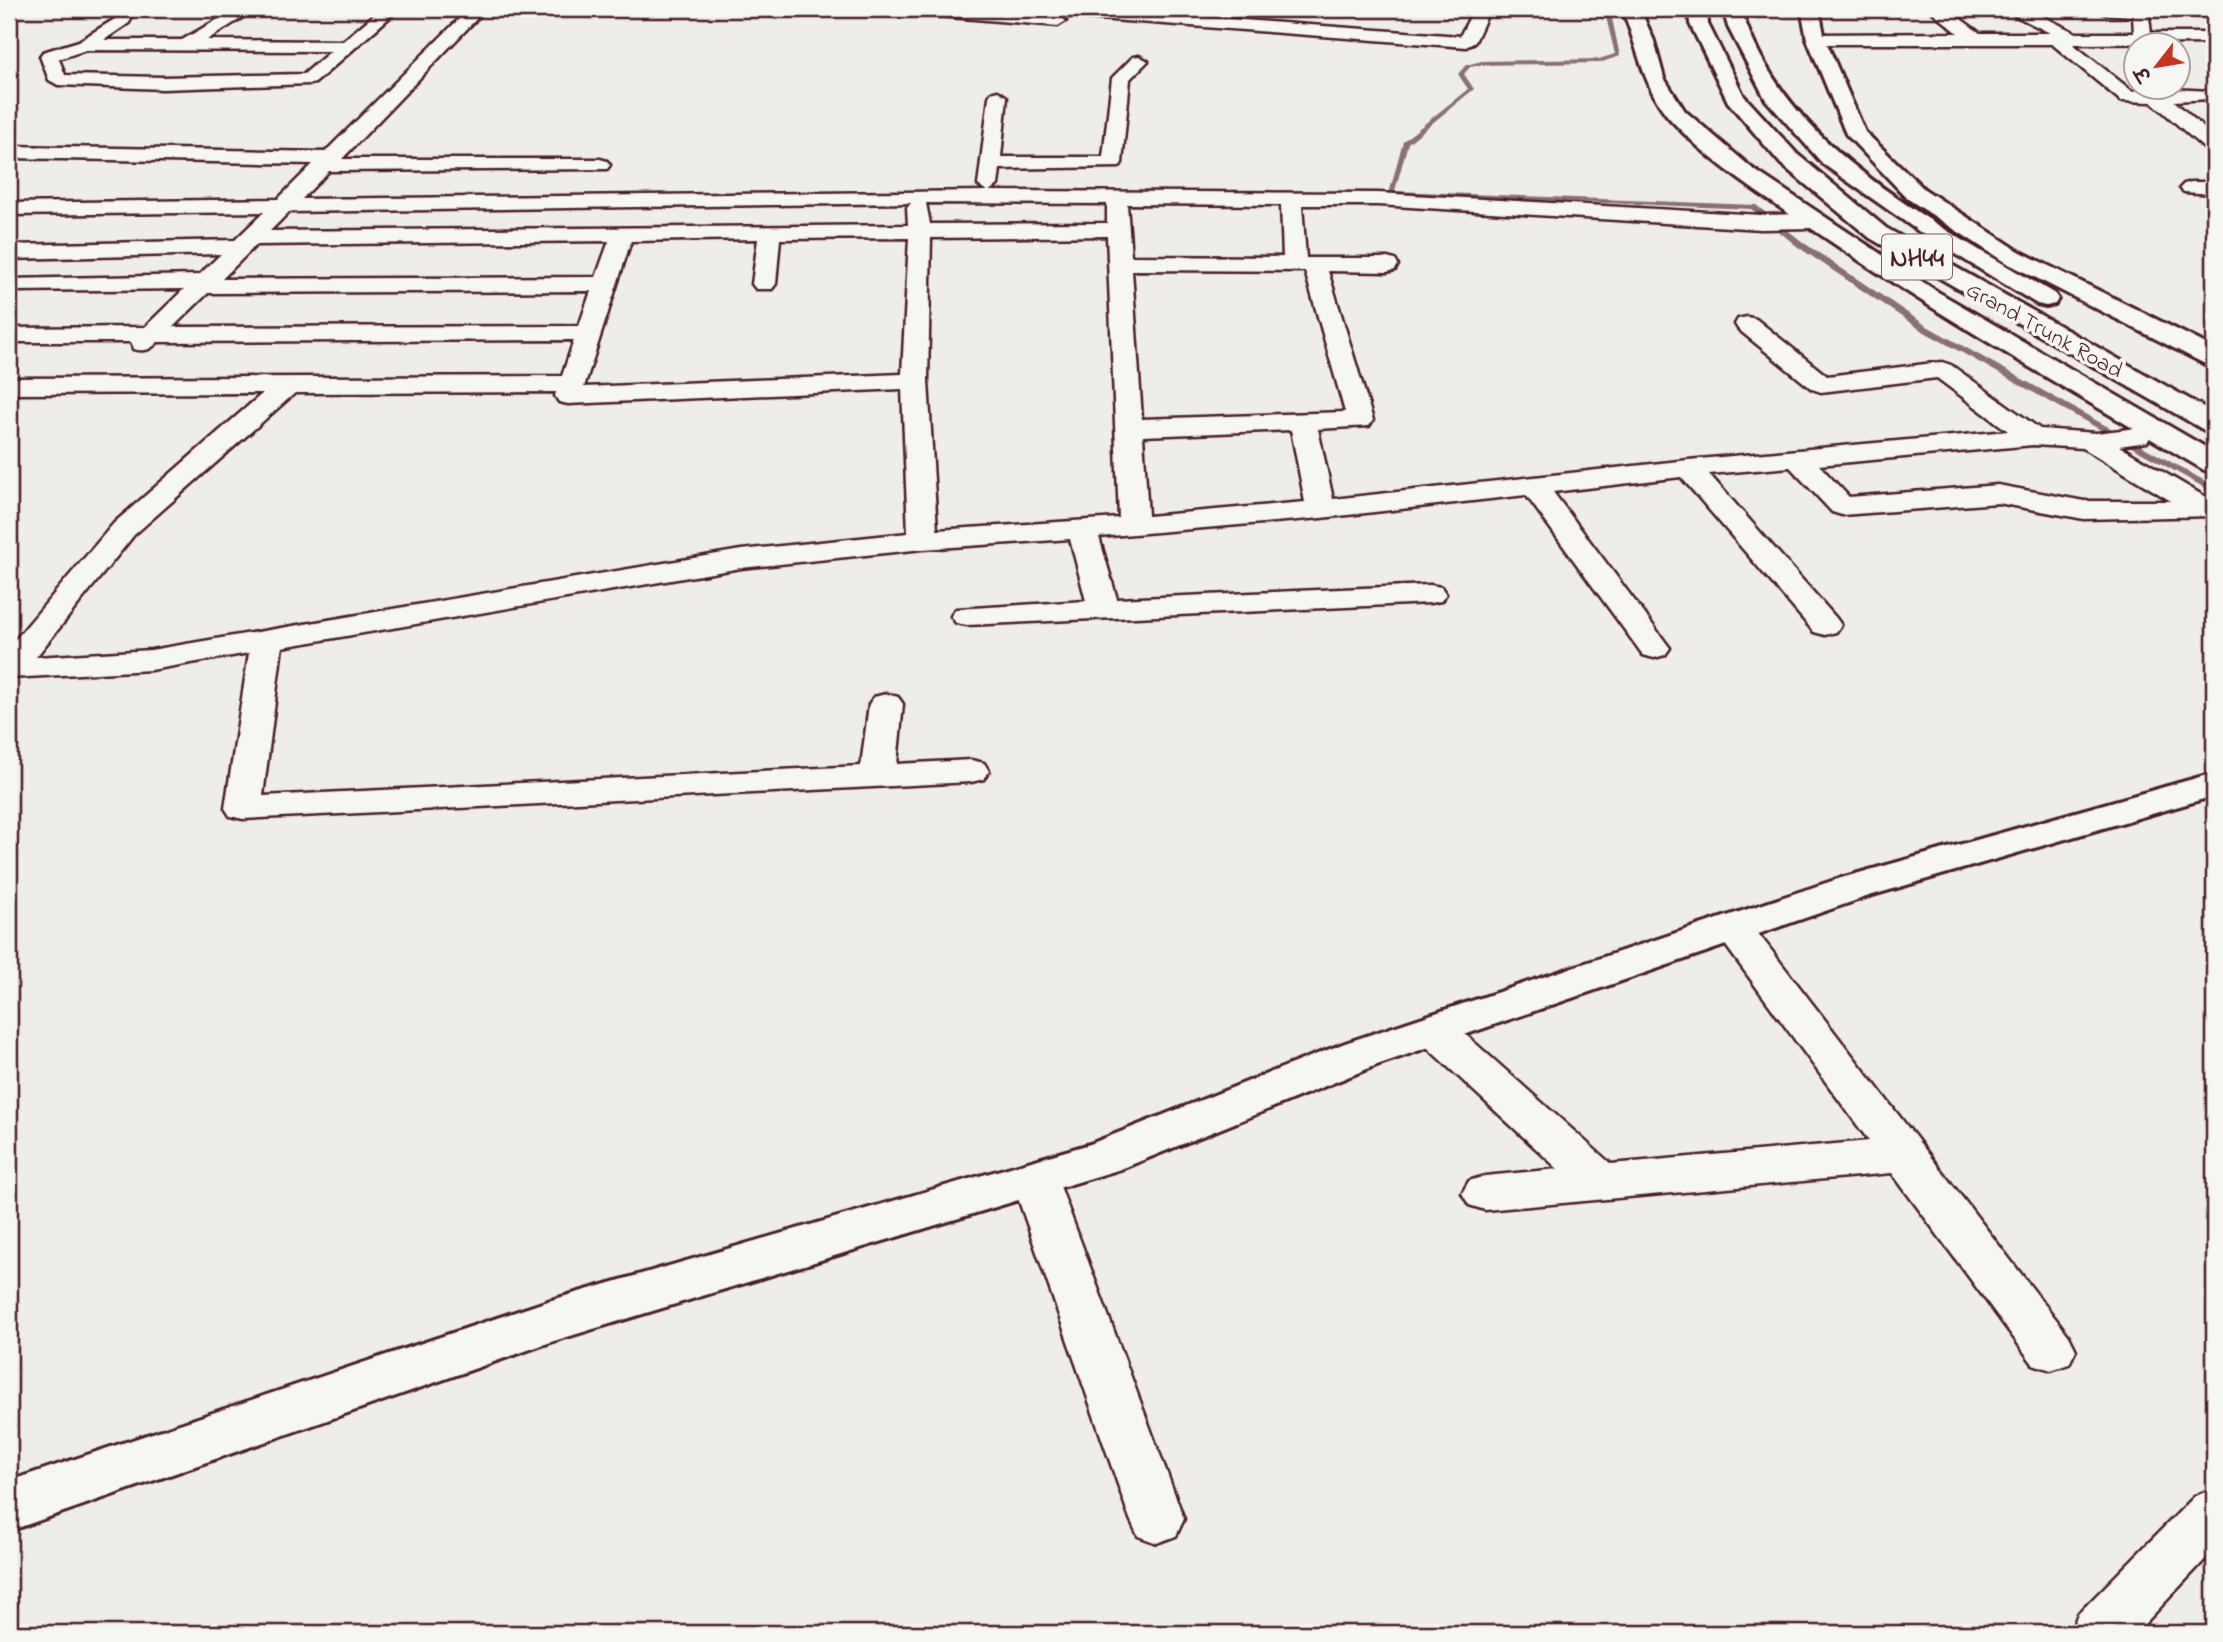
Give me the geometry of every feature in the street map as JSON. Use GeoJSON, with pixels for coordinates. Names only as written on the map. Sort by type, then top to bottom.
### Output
{"type":"FeatureCollection","features":[{"type":"Feature","properties":{"kind":"main road"},"geometry":{"type":"LineString","coordinates":[[1631,9],[1645,41],[1654,78],[1678,115],[1802,222],[2214,464]]}},
{"type":"Feature","properties":{"kind":"main road","name":"Grand Trunk Road"},"geometry":{"type":"LineString","coordinates":[[1698,9],[1699,24],[1735,98],[1789,159],[1878,233],[2214,424]]}},
{"type":"Feature","properties":{"kind":"main road","name":"Grand Trunk Road"},"geometry":{"type":"LineString","coordinates":[[1732,9],[1738,27],[1776,100],[1831,159],[1932,230],[2068,312]]}},
{"type":"Feature","properties":{"kind":"main road"},"geometry":{"type":"LineString","coordinates":[[1810,9],[1816,39],[1856,134],[1916,194],[2011,256],[2214,358]]}},
{"type":"Feature","properties":{"kind":"main road"},"geometry":{"type":"LineString","coordinates":[[9,1506],[548,1322],[1104,1157],[1361,1054],[1855,887],[2214,784]]}},
{"type":"Feature","properties":{"kind":"street"},"geometry":{"type":"LineString","coordinates":[[187,44],[248,9]]}},
{"type":"Feature","properties":{"kind":"street"},"geometry":{"type":"LineString","coordinates":[[348,46],[85,45],[49,56],[58,80],[163,83],[309,79],[348,46],[391,9]]}},
{"type":"Feature","properties":{"kind":"street"},"geometry":{"type":"LineString","coordinates":[[114,371],[283,206],[478,9]]}},
{"type":"Feature","properties":{"kind":"street"},"geometry":{"type":"LineString","coordinates":[[913,9],[1300,39]]}},
{"type":"Feature","properties":{"kind":"street"},"geometry":{"type":"LineString","coordinates":[[1031,9],[1466,42],[1482,9]]}},
{"type":"Feature","properties":{"kind":"street"},"geometry":{"type":"LineString","coordinates":[[1937,9],[1976,39]]}},
{"type":"Feature","properties":{"kind":"street"},"geometry":{"type":"LineString","coordinates":[[2016,9],[2066,39],[2122,91]]}},
{"type":"Feature","properties":{"kind":"street"},"geometry":{"type":"LineString","coordinates":[[2104,9],[2141,11],[2140,32]]}},
{"type":"Feature","properties":{"kind":"street"},"geometry":{"type":"LineString","coordinates":[[85,45],[123,19]]}},
{"type":"Feature","properties":{"kind":"street"},"geometry":{"type":"LineString","coordinates":[[2192,39],[2214,38]]}},
{"type":"Feature","properties":{"kind":"street"},"geometry":{"type":"LineString","coordinates":[[1816,39],[2122,41]]}},
{"type":"Feature","properties":{"kind":"street"},"geometry":{"type":"LineString","coordinates":[[990,163],[1112,163],[1121,78],[1139,61]]}},
{"type":"Feature","properties":{"kind":"street"},"geometry":{"type":"LineString","coordinates":[[2192,93],[2211,93]]}},
{"type":"Feature","properties":{"kind":"street"},"geometry":{"type":"LineString","coordinates":[[986,197],[998,97]]}},
{"type":"Feature","properties":{"kind":"street"},"geometry":{"type":"LineString","coordinates":[[2163,102],[2214,147]]}},
{"type":"Feature","properties":{"kind":"street"},"geometry":{"type":"LineString","coordinates":[[2183,120],[2214,120]]}},
{"type":"Feature","properties":{"kind":"street"},"geometry":{"type":"LineString","coordinates":[[9,152],[328,161],[604,157],[580,202]]}},
{"type":"Feature","properties":{"kind":"street"},"geometry":{"type":"LineString","coordinates":[[2191,188],[2214,188]]}},
{"type":"Feature","properties":{"kind":"street"},"geometry":{"type":"LineString","coordinates":[[9,209],[917,197],[1291,198],[1392,200],[1762,222],[1802,222]]}},
{"type":"Feature","properties":{"kind":"street"},"geometry":{"type":"LineString","coordinates":[[917,197],[920,232],[915,382],[923,540]]}},
{"type":"Feature","properties":{"kind":"street"},"geometry":{"type":"LineString","coordinates":[[1117,198],[1134,526]]}},
{"type":"Feature","properties":{"kind":"street"},"geometry":{"type":"LineString","coordinates":[[1127,428],[1360,420],[1305,265],[1291,198]]}},
{"type":"Feature","properties":{"kind":"street"},"geometry":{"type":"LineString","coordinates":[[605,284],[13,286],[9,254],[246,242],[622,234],[1118,229]]}},
{"type":"Feature","properties":{"kind":"street"},"geometry":{"type":"LineString","coordinates":[[764,284],[770,232]]}},
{"type":"Feature","properties":{"kind":"street"},"geometry":{"type":"LineString","coordinates":[[622,234],[568,396],[915,382]]}},
{"type":"Feature","properties":{"kind":"street"},"geometry":{"type":"LineString","coordinates":[[1120,262],[1387,265]]}},
{"type":"Feature","properties":{"kind":"street"},"geometry":{"type":"LineString","coordinates":[[1747,324],[1821,384],[1942,370],[2034,437]]}},
{"type":"Feature","properties":{"kind":"street"},"geometry":{"type":"LineString","coordinates":[[9,335],[589,333]]}},
{"type":"Feature","properties":{"kind":"street"},"geometry":{"type":"LineString","coordinates":[[9,386],[114,371],[288,385],[572,384]]}},
{"type":"Feature","properties":{"kind":"street"},"geometry":{"type":"LineString","coordinates":[[9,668],[124,529],[288,385]]}},
{"type":"Feature","properties":{"kind":"street"},"geometry":{"type":"LineString","coordinates":[[1303,422],[1321,509]]}},
{"type":"Feature","properties":{"kind":"street"},"geometry":{"type":"LineString","coordinates":[[9,668],[151,660],[741,559],[923,540],[1134,526],[1321,509],[1688,468],[2034,437],[2093,441],[2137,436]]}},
{"type":"Feature","properties":{"kind":"street"},"geometry":{"type":"LineString","coordinates":[[1797,458],[1842,506],[1998,494],[2084,510],[2206,509],[2093,441]]}},
{"type":"Feature","properties":{"kind":"street"},"geometry":{"type":"LineString","coordinates":[[1688,468],[1825,625]]}},
{"type":"Feature","properties":{"kind":"street"},"geometry":{"type":"LineString","coordinates":[[1533,485],[1654,648]]}},
{"type":"Feature","properties":{"kind":"street"},"geometry":{"type":"LineString","coordinates":[[1082,530],[1104,610]]}},
{"type":"Feature","properties":{"kind":"street"},"geometry":{"type":"LineString","coordinates":[[967,616],[1430,594]]}},
{"type":"Feature","properties":{"kind":"street"},"geometry":{"type":"LineString","coordinates":[[267,640],[243,808],[971,771]]}},
{"type":"Feature","properties":{"kind":"street"},"geometry":{"type":"LineString","coordinates":[[878,776],[886,704]]}},
{"type":"Feature","properties":{"kind":"street"},"geometry":{"type":"LineString","coordinates":[[1733,928],[2051,1350]]}},
{"type":"Feature","properties":{"kind":"street"},"geometry":{"type":"LineString","coordinates":[[1433,1029],[1601,1182]]}},
{"type":"Feature","properties":{"kind":"street"},"geometry":{"type":"LineString","coordinates":[[1485,1193],[1903,1155]]}},
{"type":"Feature","properties":{"kind":"street"},"geometry":{"type":"LineString","coordinates":[[1034,1178],[1157,1519]]}},
{"type":"Feature","properties":{"kind":"street"},"geometry":{"type":"LineString","coordinates":[[2098,1633],[2214,1513]]}},
{"type":"Feature","properties":{"kind":"waterway"},"geometry":{"type":"LineString","coordinates":[[1607,9],[1618,55],[1599,61],[1482,63],[1468,66],[1461,74],[1471,89],[1405,142],[1391,193],[1753,207],[1801,245],[1924,328],[2214,490]]}}]}
